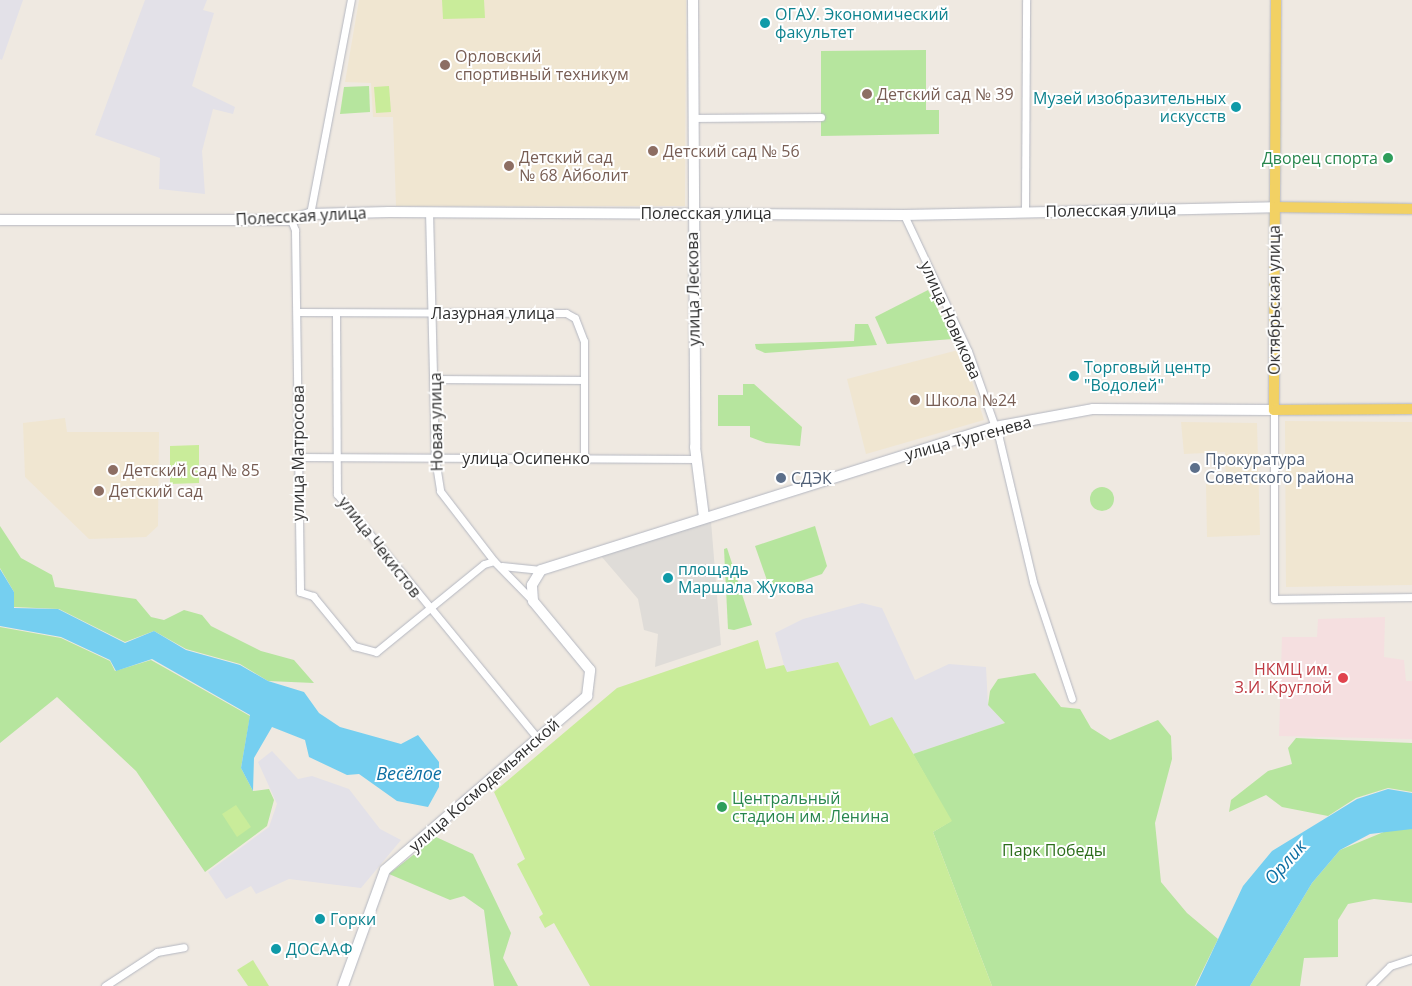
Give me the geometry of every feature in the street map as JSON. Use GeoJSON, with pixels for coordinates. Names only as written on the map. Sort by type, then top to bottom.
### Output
{"type":"FeatureCollection","features":[{"type":"Feature","properties":{"kind":"main road","name":"улица Лескова"},"geometry":{"type":"LineString","coordinates":[[693,0],[695,458],[704,518]]}},
{"type":"Feature","properties":{"kind":"main road","name":"Октябрьская улица"},"geometry":{"type":"LineString","coordinates":[[1274,410],[1276,0]]}},
{"type":"Feature","properties":{"kind":"main road","name":"Полесская улица"},"geometry":{"type":"LineString","coordinates":[[0,220],[291,220],[310,214],[429,211],[904,215],[1275,207],[1412,209]]}},
{"type":"Feature","properties":{"kind":"main road","name":"улица Тургенева"},"geometry":{"type":"LineString","coordinates":[[541,570],[995,427],[1093,409],[1412,409]]}},
{"type":"Feature","properties":{"kind":"main road"},"geometry":{"type":"LineString","coordinates":[[533,601],[532,585],[541,570]]}},
{"type":"Feature","properties":{"kind":"main road","name":"Новая улица"},"geometry":{"type":"LineString","coordinates":[[533,601],[590,670],[587,696]]}},
{"type":"Feature","properties":{"kind":"main road","name":"улица Космодемьянской"},"geometry":{"type":"LineString","coordinates":[[343,986],[381,875],[587,696]]}},
{"type":"Feature","properties":{"kind":"street"},"geometry":{"type":"LineString","coordinates":[[310,214],[351,0]]}},
{"type":"Feature","properties":{"kind":"street"},"geometry":{"type":"LineString","coordinates":[[1025,212],[1026,0]]}},
{"type":"Feature","properties":{"kind":"street"},"geometry":{"type":"LineString","coordinates":[[693,118],[821,117]]}},
{"type":"Feature","properties":{"kind":"street","name":"Новая улица"},"geometry":{"type":"LineString","coordinates":[[429,211],[436,379],[435,458],[440,491],[494,561],[501,566],[533,601]]}},
{"type":"Feature","properties":{"kind":"street","name":"улица Новикова"},"geometry":{"type":"LineString","coordinates":[[904,215],[968,351],[995,427],[1033,582],[1072,699]]}},
{"type":"Feature","properties":{"kind":"street","name":"улица Матросова"},"geometry":{"type":"LineString","coordinates":[[291,220],[295,230],[297,312],[300,592],[312,596],[354,646],[369,652],[383,649],[429,609]]}},
{"type":"Feature","properties":{"kind":"street","name":"Лазурная улица"},"geometry":{"type":"LineString","coordinates":[[297,312],[566,313],[576,318],[583,332],[584,458]]}},
{"type":"Feature","properties":{"kind":"street","name":"улица Чекистов"},"geometry":{"type":"LineString","coordinates":[[336,313],[337,494],[344,507],[538,739]]}},
{"type":"Feature","properties":{"kind":"street"},"geometry":{"type":"LineString","coordinates":[[436,379],[584,380]]}},
{"type":"Feature","properties":{"kind":"street","name":"Октябрьская улица"},"geometry":{"type":"LineString","coordinates":[[1274,410],[1274,599],[1412,597]]}},
{"type":"Feature","properties":{"kind":"street","name":"улица Осипенко"},"geometry":{"type":"LineString","coordinates":[[298,456],[695,458]]}},
{"type":"Feature","properties":{"kind":"street"},"geometry":{"type":"LineString","coordinates":[[429,609],[494,561]]}},
{"type":"Feature","properties":{"kind":"street"},"geometry":{"type":"LineString","coordinates":[[501,566],[541,570]]}},
{"type":"Feature","properties":{"kind":"street"},"geometry":{"type":"LineString","coordinates":[[105,986],[157,952],[184,947]]}},
{"type":"Feature","properties":{"kind":"street"},"geometry":{"type":"LineString","coordinates":[[1370,986],[1398,962],[1412,959]]}},
{"type":"Feature","properties":{"kind":"shaded area"},"geometry":{"type":"Polygon","coordinates":[[[0,0],[23,0],[2,60],[0,59],[0,0]]]}},
{"type":"Feature","properties":{"kind":"shaded area"},"geometry":{"type":"Polygon","coordinates":[[[145,0],[207,0],[203,10],[214,13],[192,86],[235,107],[233,114],[213,109],[202,151],[205,194],[159,189],[160,158],[95,135],[145,0]]]}},
{"type":"Feature","properties":{"kind":"shaded area"},"geometry":{"type":"Polygon","coordinates":[[[359,0],[686,0],[685,206],[396,206],[393,117],[373,117],[371,83],[345,82],[359,0]]]}},
{"type":"Feature","properties":{"kind":"shaded area","name":"Школа №24"},"geometry":{"type":"Polygon","coordinates":[[[962,349],[984,420],[866,454],[847,379],[962,349]]]}},
{"type":"Feature","properties":{"kind":"shaded area","name":"Детский сад"},"geometry":{"type":"Polygon","coordinates":[[[65,418],[67,432],[159,432],[158,526],[146,537],[89,539],[25,477],[23,423],[65,418]]]}},
{"type":"Feature","properties":{"kind":"shaded area"},"geometry":{"type":"Polygon","coordinates":[[[1285,421],[1412,422],[1412,585],[1286,587],[1285,421]]]}},
{"type":"Feature","properties":{"kind":"shaded area"},"geometry":{"type":"Polygon","coordinates":[[[1181,422],[1257,423],[1260,535],[1207,537],[1206,484],[1226,483],[1225,452],[1184,454],[1181,422]]]}},
{"type":"Feature","properties":{"kind":"shaded area","name":"площадь Маршала Жукова"},"geometry":{"type":"Polygon","coordinates":[[[711,521],[721,645],[655,667],[658,634],[644,630],[638,599],[601,556],[711,521]]]}},
{"type":"Feature","properties":{"kind":"shaded area"},"geometry":{"type":"Polygon","coordinates":[[[862,603],[882,608],[915,680],[949,664],[986,667],[988,705],[1005,723],[913,754],[870,727],[838,662],[786,672],[775,633],[803,619],[862,603]]]}},
{"type":"Feature","properties":{"kind":"shaded area","name":"НКМЦ им. З.И. Круглой"},"geometry":{"type":"Polygon","coordinates":[[[1385,617],[1384,657],[1404,660],[1406,681],[1412,681],[1412,739],[1279,736],[1282,637],[1317,637],[1318,619],[1385,617]]]}},
{"type":"Feature","properties":{"kind":"shaded area"},"geometry":{"type":"Polygon","coordinates":[[[272,751],[298,779],[312,776],[349,789],[380,829],[401,840],[361,888],[289,879],[256,894],[251,886],[226,899],[208,872],[269,827],[277,804],[258,762],[272,751]]]}},
{"type":"Feature","properties":{"kind":"green space"},"geometry":{"type":"Polygon","coordinates":[[[442,0],[484,0],[485,18],[443,19],[442,0]]]}},
{"type":"Feature","properties":{"kind":"green space"},"geometry":{"type":"Polygon","coordinates":[[[926,50],[926,110],[939,110],[939,134],[821,136],[821,51],[926,50]]]}},
{"type":"Feature","properties":{"kind":"green space"},"geometry":{"type":"Polygon","coordinates":[[[369,86],[370,112],[340,114],[344,87],[369,86]]]}},
{"type":"Feature","properties":{"kind":"green space"},"geometry":{"type":"Polygon","coordinates":[[[389,86],[391,112],[376,113],[374,87],[389,86]]]}},
{"type":"Feature","properties":{"kind":"green space"},"geometry":{"type":"Polygon","coordinates":[[[928,290],[953,339],[887,344],[875,317],[928,290]]]}},
{"type":"Feature","properties":{"kind":"green space"},"geometry":{"type":"Polygon","coordinates":[[[855,324],[868,324],[877,345],[765,353],[756,349],[755,344],[854,341],[855,324]]]}},
{"type":"Feature","properties":{"kind":"green space"},"geometry":{"type":"Polygon","coordinates":[[[743,384],[754,384],[802,427],[800,446],[766,443],[750,437],[750,426],[718,426],[718,395],[743,395],[743,384]]]}},
{"type":"Feature","properties":{"kind":"green space"},"geometry":{"type":"Polygon","coordinates":[[[199,445],[199,483],[170,484],[170,446],[199,445]]]}},
{"type":"Feature","properties":{"kind":"green space"},"geometry":{"type":"Polygon","coordinates":[[[1102,487],[1111,490],[1114,499],[1111,508],[1102,511],[1093,508],[1090,499],[1093,490],[1102,487]]]}},
{"type":"Feature","properties":{"kind":"green space"},"geometry":{"type":"Polygon","coordinates":[[[0,526],[21,558],[52,575],[55,587],[136,599],[151,617],[164,620],[184,610],[202,615],[211,626],[261,651],[294,660],[314,683],[268,681],[240,664],[186,649],[154,631],[125,642],[59,609],[14,607],[14,592],[0,568],[0,526]]]}},
{"type":"Feature","properties":{"kind":"green space"},"geometry":{"type":"Polygon","coordinates":[[[815,526],[827,566],[822,574],[781,588],[769,586],[755,546],[815,526]]]}},
{"type":"Feature","properties":{"kind":"green space"},"geometry":{"type":"Polygon","coordinates":[[[727,548],[752,625],[734,630],[728,629],[724,549],[727,548]]]}},
{"type":"Feature","properties":{"kind":"green space"},"geometry":{"type":"Polygon","coordinates":[[[0,627],[61,638],[110,661],[115,671],[151,660],[250,716],[241,768],[253,791],[269,789],[274,800],[267,826],[205,872],[136,771],[57,697],[0,743],[0,627]]]}},
{"type":"Feature","properties":{"kind":"green space","name":"Центральный стадион им. Ленина"},"geometry":{"type":"Polygon","coordinates":[[[758,640],[766,669],[784,665],[787,672],[838,662],[870,726],[892,717],[952,821],[933,832],[992,986],[590,986],[554,923],[545,928],[539,917],[543,914],[517,864],[525,859],[494,792],[617,688],[758,640]]]}},
{"type":"Feature","properties":{"kind":"green space","name":"Парк Победы"},"geometry":{"type":"Polygon","coordinates":[[[1035,673],[1061,707],[1080,709],[1091,728],[1110,740],[1158,720],[1171,736],[1172,759],[1155,823],[1161,882],[1187,913],[1218,939],[1195,986],[992,986],[933,832],[951,821],[913,754],[1005,723],[988,705],[990,691],[998,679],[1035,673]]]}},
{"type":"Feature","properties":{"kind":"green space"},"geometry":{"type":"Polygon","coordinates":[[[1296,738],[1412,743],[1412,792],[1388,788],[1356,798],[1328,816],[1282,807],[1266,795],[1229,812],[1231,800],[1268,771],[1292,764],[1288,748],[1296,738]]]}},
{"type":"Feature","properties":{"kind":"green space"},"geometry":{"type":"Polygon","coordinates":[[[236,805],[251,827],[237,837],[222,814],[236,805]]]}},
{"type":"Feature","properties":{"kind":"green space"},"geometry":{"type":"Polygon","coordinates":[[[1391,829],[1412,829],[1412,903],[1374,899],[1348,904],[1338,920],[1338,957],[1304,958],[1300,986],[1250,986],[1312,883],[1340,850],[1391,829]]]}},
{"type":"Feature","properties":{"kind":"green space"},"geometry":{"type":"Polygon","coordinates":[[[436,837],[473,854],[511,933],[503,958],[518,986],[494,986],[484,910],[464,896],[450,900],[389,874],[436,837]]]}},
{"type":"Feature","properties":{"kind":"green space"},"geometry":{"type":"Polygon","coordinates":[[[253,960],[269,986],[248,986],[237,970],[253,960]]]}},
{"type":"Feature","properties":{"kind":"water","name":"Весёлое"},"geometry":{"type":"Polygon","coordinates":[[[0,569],[14,592],[14,608],[58,609],[125,643],[154,631],[186,650],[240,665],[268,681],[304,692],[319,713],[340,727],[401,744],[418,735],[439,762],[439,787],[428,807],[397,801],[359,774],[347,775],[309,757],[305,740],[272,727],[254,758],[253,791],[241,768],[250,715],[152,659],[116,671],[110,660],[61,637],[0,626],[0,569]]]}},
{"type":"Feature","properties":{"kind":"water","name":"Орлик"},"geometry":{"type":"Polygon","coordinates":[[[1388,789],[1412,793],[1412,829],[1370,834],[1340,850],[1312,883],[1250,986],[1196,986],[1243,886],[1272,851],[1357,799],[1388,789]]]}},
{"type":"Feature","properties":{"kind":"place","name":"ОГАУ. Экономический факультет"},"geometry":{"type":"Point","coordinates":[765,23]}},
{"type":"Feature","properties":{"kind":"place","name":"Орловский спортивный техникум"},"geometry":{"type":"Point","coordinates":[445,65]}},
{"type":"Feature","properties":{"kind":"place","name":"Детский сад № 39"},"geometry":{"type":"Point","coordinates":[867,94]}},
{"type":"Feature","properties":{"kind":"place","name":"Музей изобразительных искусств"},"geometry":{"type":"Point","coordinates":[1236,107]}},
{"type":"Feature","properties":{"kind":"place","name":"Детский сад № 56"},"geometry":{"type":"Point","coordinates":[653,151]}},
{"type":"Feature","properties":{"kind":"place","name":"Дворец спорта"},"geometry":{"type":"Point","coordinates":[1388,158]}},
{"type":"Feature","properties":{"kind":"place","name":"Детский сад № 68 Айболит"},"geometry":{"type":"Point","coordinates":[509,166]}},
{"type":"Feature","properties":{"kind":"place","name":"Торговый центр \"Водолей\""},"geometry":{"type":"Point","coordinates":[1074,376]}},
{"type":"Feature","properties":{"kind":"place","name":"Школа №24"},"geometry":{"type":"Point","coordinates":[915,400]}},
{"type":"Feature","properties":{"kind":"place","name":"Прокуратура Советского района"},"geometry":{"type":"Point","coordinates":[1195,468]}},
{"type":"Feature","properties":{"kind":"place","name":"Детский сад № 85"},"geometry":{"type":"Point","coordinates":[113,470]}},
{"type":"Feature","properties":{"kind":"place","name":"СДЭК"},"geometry":{"type":"Point","coordinates":[781,478]}},
{"type":"Feature","properties":{"kind":"place","name":"Детский сад"},"geometry":{"type":"Point","coordinates":[99,491]}},
{"type":"Feature","properties":{"kind":"place","name":"площадь Маршала Жукова"},"geometry":{"type":"Point","coordinates":[668,578]}},
{"type":"Feature","properties":{"kind":"place","name":"НКМЦ им. З.И. Круглой"},"geometry":{"type":"Point","coordinates":[1343,678]}},
{"type":"Feature","properties":{"kind":"place","name":"Центральный стадион им. Ленина"},"geometry":{"type":"Point","coordinates":[722,807]}},
{"type":"Feature","properties":{"kind":"place","name":"Горки"},"geometry":{"type":"Point","coordinates":[320,919]}},
{"type":"Feature","properties":{"kind":"place","name":"ДОСААФ"},"geometry":{"type":"Point","coordinates":[276,949]}}]}
